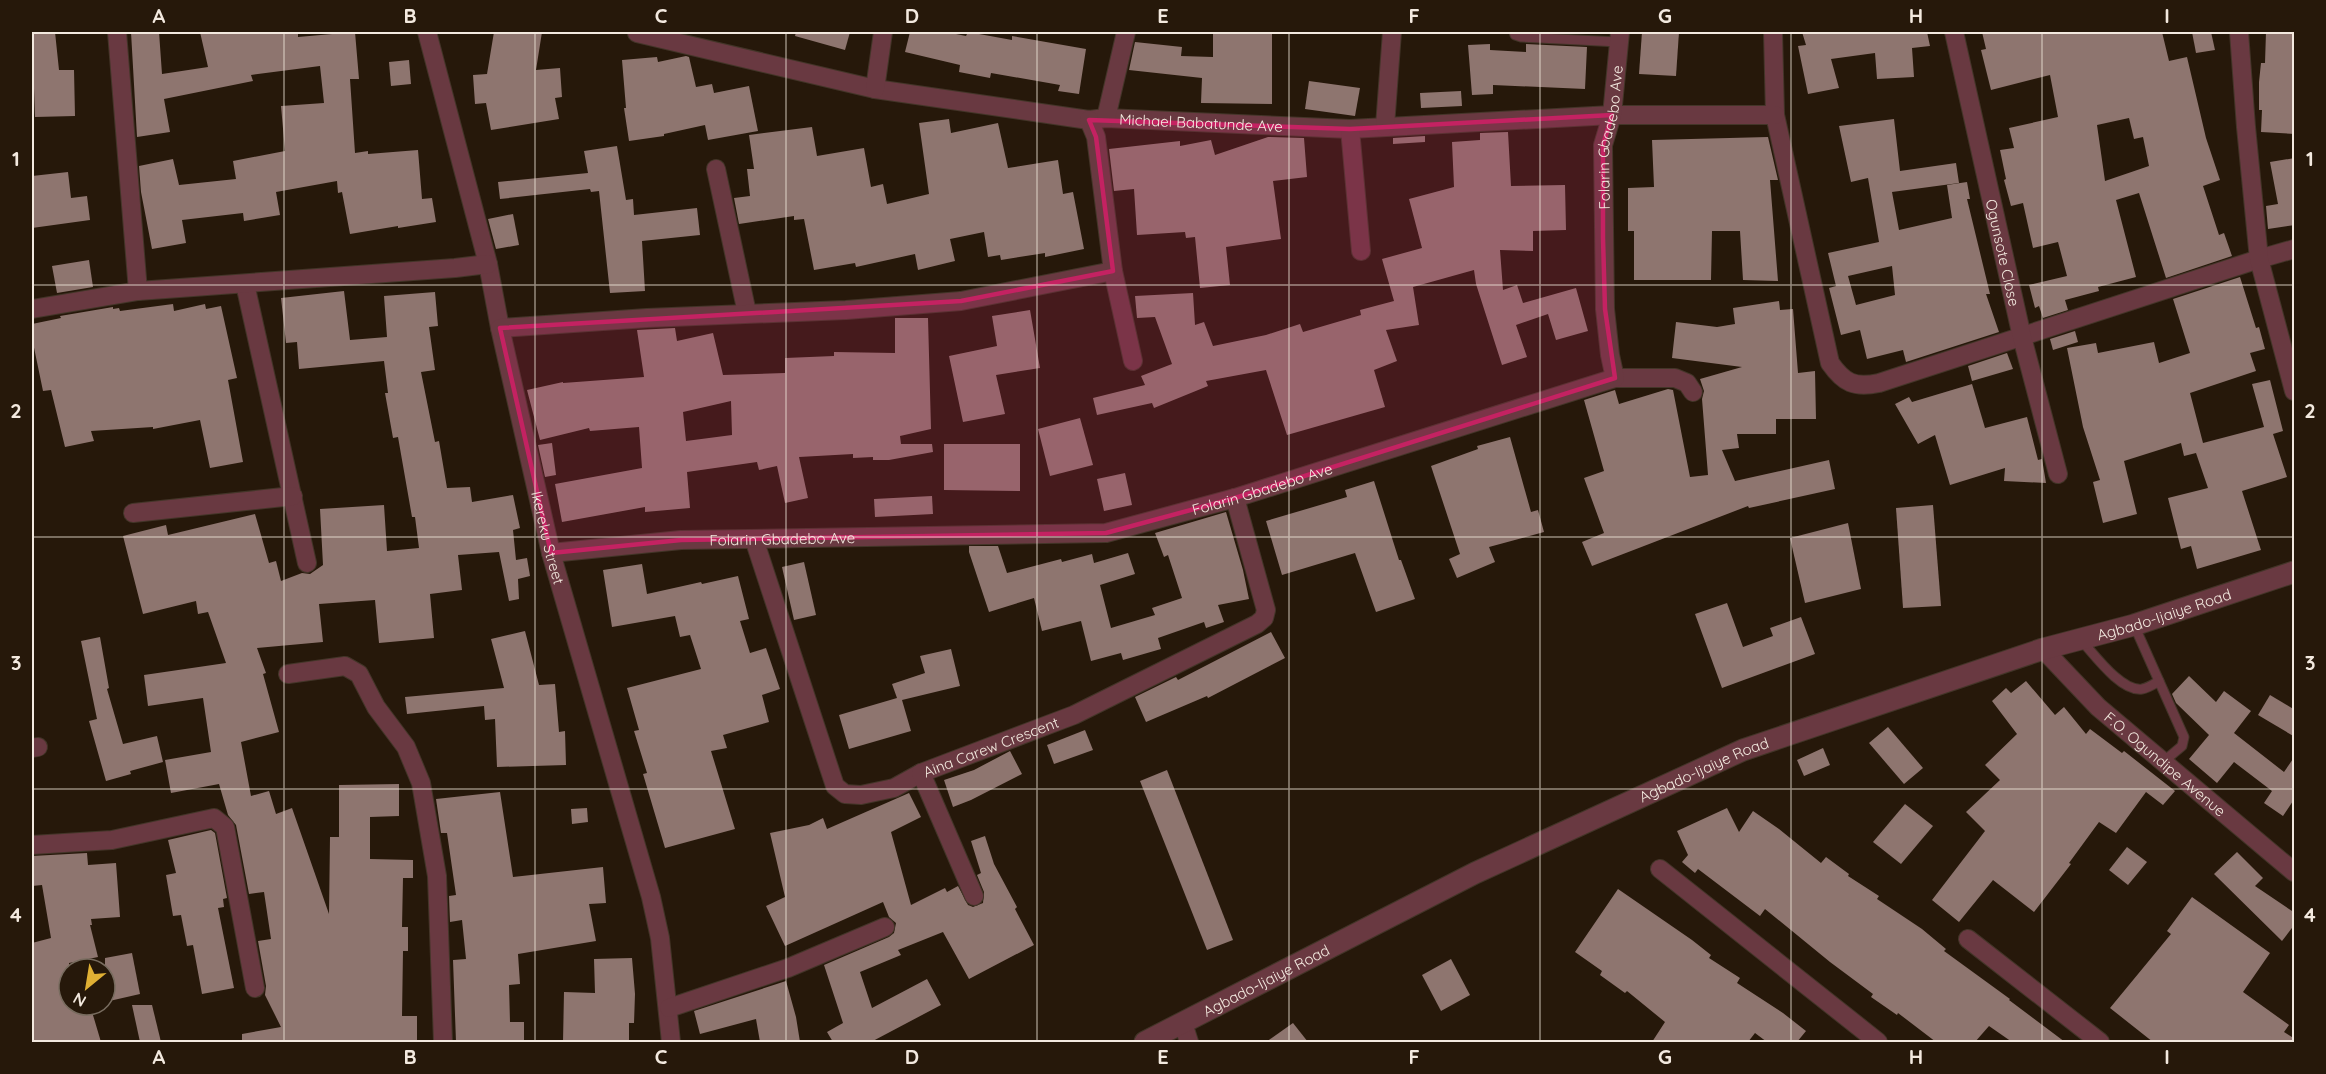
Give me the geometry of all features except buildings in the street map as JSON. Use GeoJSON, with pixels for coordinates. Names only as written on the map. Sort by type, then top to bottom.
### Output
{"type":"FeatureCollection","features":[{"type":"Feature","properties":{"kind":"street"},"geometry":{"type":"LineString","coordinates":[[117,32],[138,291]]}},
{"type":"Feature","properties":{"kind":"street","name":"Ikereku Street"},"geometry":{"type":"LineString","coordinates":[[427,32],[488,264],[500,328],[551,553],[651,897],[660,938],[671,1042]]}},
{"type":"Feature","properties":{"kind":"street"},"geometry":{"type":"LineString","coordinates":[[875,89],[883,32]]}},
{"type":"Feature","properties":{"kind":"street"},"geometry":{"type":"LineString","coordinates":[[1126,32],[1098,119],[1096,137],[1113,271],[1133,361]]}},
{"type":"Feature","properties":{"kind":"street"},"geometry":{"type":"LineString","coordinates":[[1385,126],[1392,32]]}},
{"type":"Feature","properties":{"kind":"street"},"geometry":{"type":"LineString","coordinates":[[1773,32],[1775,115],[1830,363],[1840,378],[1861,387],[2295,249]]}},
{"type":"Feature","properties":{"kind":"street","name":"Ogunsote Close"},"geometry":{"type":"LineString","coordinates":[[1954,32],[2022,337],[2058,474]]}},
{"type":"Feature","properties":{"kind":"street"},"geometry":{"type":"LineString","coordinates":[[2239,32],[2259,259],[2295,391]]}},
{"type":"Feature","properties":{"kind":"street","name":"Michael Babatunde Ave"},"geometry":{"type":"LineString","coordinates":[[637,33],[875,89],[1098,119],[1350,129],[1612,115],[1775,115]]}},
{"type":"Feature","properties":{"kind":"street","name":"Folarin Gbadebo Ave"},"geometry":{"type":"LineString","coordinates":[[551,553],[681,540],[1106,533],[1235,498],[1615,378],[1605,309],[1603,145],[1612,115],[1620,37]]}},
{"type":"Feature","properties":{"kind":"street"},"geometry":{"type":"LineString","coordinates":[[1350,129],[1361,251]]}},
{"type":"Feature","properties":{"kind":"street"},"geometry":{"type":"LineString","coordinates":[[716,169],[747,313]]}},
{"type":"Feature","properties":{"kind":"street"},"geometry":{"type":"LineString","coordinates":[[32,309],[138,291],[488,264]]}},
{"type":"Feature","properties":{"kind":"street"},"geometry":{"type":"LineString","coordinates":[[500,328],[747,313],[846,310],[961,301],[1113,271]]}},
{"type":"Feature","properties":{"kind":"street"},"geometry":{"type":"LineString","coordinates":[[245,284],[307,563]]}},
{"type":"Feature","properties":{"kind":"street"},"geometry":{"type":"LineString","coordinates":[[1615,378],[1675,378],[1687,383],[1693,392]]}},
{"type":"Feature","properties":{"kind":"street"},"geometry":{"type":"LineString","coordinates":[[133,513],[293,495]]}},
{"type":"Feature","properties":{"kind":"street","name":"Aina Carew Crescent"},"geometry":{"type":"LineString","coordinates":[[754,538],[835,786],[845,794],[861,795],[894,788],[921,772],[1074,715],[1257,624],[1263,618],[1266,610],[1235,498]]}},
{"type":"Feature","properties":{"kind":"street","name":"Agbado-Ijaiye Road"},"geometry":{"type":"LineString","coordinates":[[1145,1042],[1186,1033],[1475,873],[1743,750],[2043,649],[2133,625],[2295,572]]}},
{"type":"Feature","properties":{"kind":"street","name":"F.O. Ogundipe Avenue"},"geometry":{"type":"LineString","coordinates":[[2043,649],[2098,707],[2295,872]]}},
{"type":"Feature","properties":{"kind":"street"},"geometry":{"type":"LineString","coordinates":[[288,674],[345,666],[359,674],[376,707],[406,747],[422,783],[437,876],[443,1042]]}},
{"type":"Feature","properties":{"kind":"street"},"geometry":{"type":"LineString","coordinates":[[921,772],[974,896]]}},
{"type":"Feature","properties":{"kind":"street"},"geometry":{"type":"LineString","coordinates":[[32,845],[112,840],[214,818],[225,827],[255,988]]}},
{"type":"Feature","properties":{"kind":"street"},"geometry":{"type":"LineString","coordinates":[[1660,869],[1868,1039]]}},
{"type":"Feature","properties":{"kind":"street"},"geometry":{"type":"LineString","coordinates":[[669,1008],[788,968],[885,927]]}},
{"type":"Feature","properties":{"kind":"street"},"geometry":{"type":"LineString","coordinates":[[1968,939],[2100,1042]]}},
{"type":"Feature","properties":{"kind":"lane"},"geometry":{"type":"LineString","coordinates":[[1514,32],[1515,35],[1521,37],[1620,37]]}},
{"type":"Feature","properties":{"kind":"lane"},"geometry":{"type":"LineString","coordinates":[[2133,625],[2184,737],[2182,746],[2163,762]]}},
{"type":"Feature","properties":{"kind":"lane"},"geometry":{"type":"LineString","coordinates":[[2080,639],[2116,678],[2128,686],[2144,689],[2159,681]]}},
{"type":"Feature","properties":{"kind":"highlighted area"},"geometry":{"type":"Polygon","coordinates":[[[1612,115],[1603,145],[1603,238],[1605,309],[1615,378],[1235,498],[1106,533],[681,540],[551,553],[500,328],[961,301],[1113,271],[1096,137],[1089,120],[1350,129],[1612,115]]]}}]}
